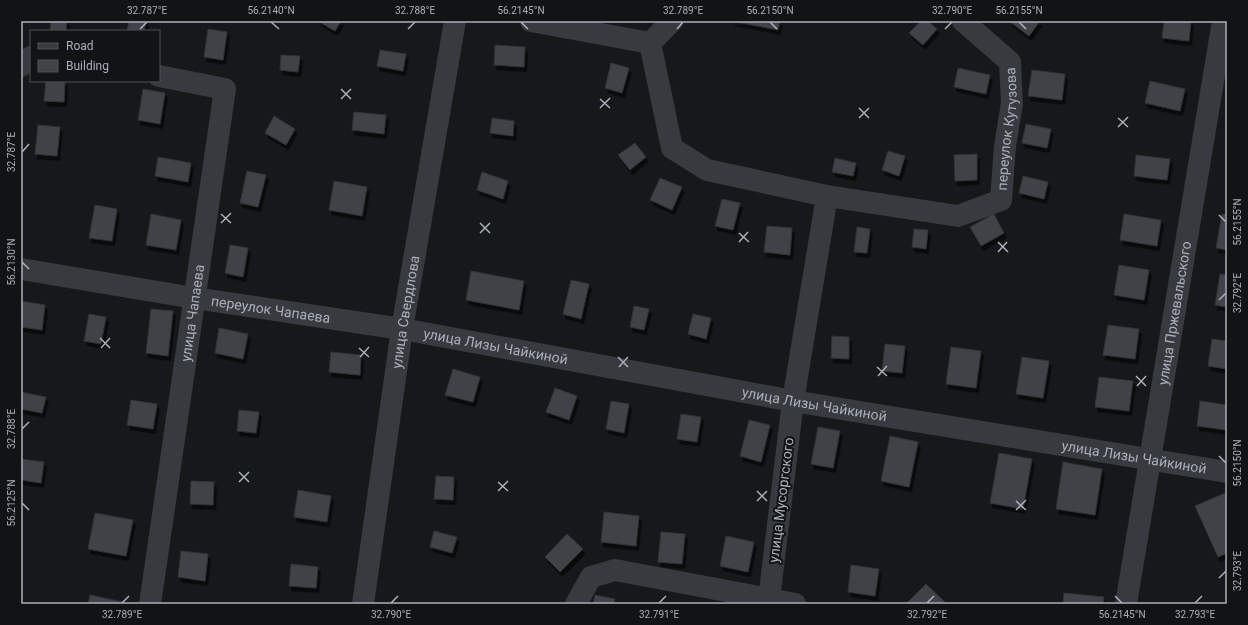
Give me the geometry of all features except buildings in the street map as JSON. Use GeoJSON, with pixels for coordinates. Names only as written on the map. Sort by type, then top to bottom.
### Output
{"type":"FeatureCollection","features":[{"type":"Feature","properties":{"kind":"street","name":"улица Свердлова"},"geometry":{"type":"LineString","coordinates":[[363,604],[402,328],[455,21]]}},
{"type":"Feature","properties":{"kind":"street"},"geometry":{"type":"LineString","coordinates":[[531,21],[650,43],[672,21]]}},
{"type":"Feature","properties":{"kind":"street","name":"переулок Кутузова"},"geometry":{"type":"LineString","coordinates":[[650,43],[672,148],[707,170],[827,196],[958,216],[1000,200],[1005,146],[1012,103],[1010,62],[963,21]]}},
{"type":"Feature","properties":{"kind":"street","name":"улица Пржевальского"},"geometry":{"type":"LineString","coordinates":[[1126,604],[1223,21]]}},
{"type":"Feature","properties":{"kind":"street"},"geometry":{"type":"LineString","coordinates":[[21,66],[22,63],[30,59]]}},
{"type":"Feature","properties":{"kind":"street","name":"улица Чапаева"},"geometry":{"type":"LineString","coordinates":[[150,604],[225,89],[160,76]]}},
{"type":"Feature","properties":{"kind":"street"},"geometry":{"type":"LineString","coordinates":[[792,401],[827,196]]}},
{"type":"Feature","properties":{"kind":"street","name":"переулок Чапаева"},"geometry":{"type":"LineString","coordinates":[[21,269],[194,298],[402,328]]}},
{"type":"Feature","properties":{"kind":"street","name":"улица Лизы Чайкиной"},"geometry":{"type":"LineString","coordinates":[[402,328],[792,401],[1227,472]]}},
{"type":"Feature","properties":{"kind":"street","name":"улица Мусоргского"},"geometry":{"type":"LineString","coordinates":[[769,599],[792,401]]}},
{"type":"Feature","properties":{"kind":"street"},"geometry":{"type":"LineString","coordinates":[[576,604],[591,577],[615,570],[795,604]]}}]}
